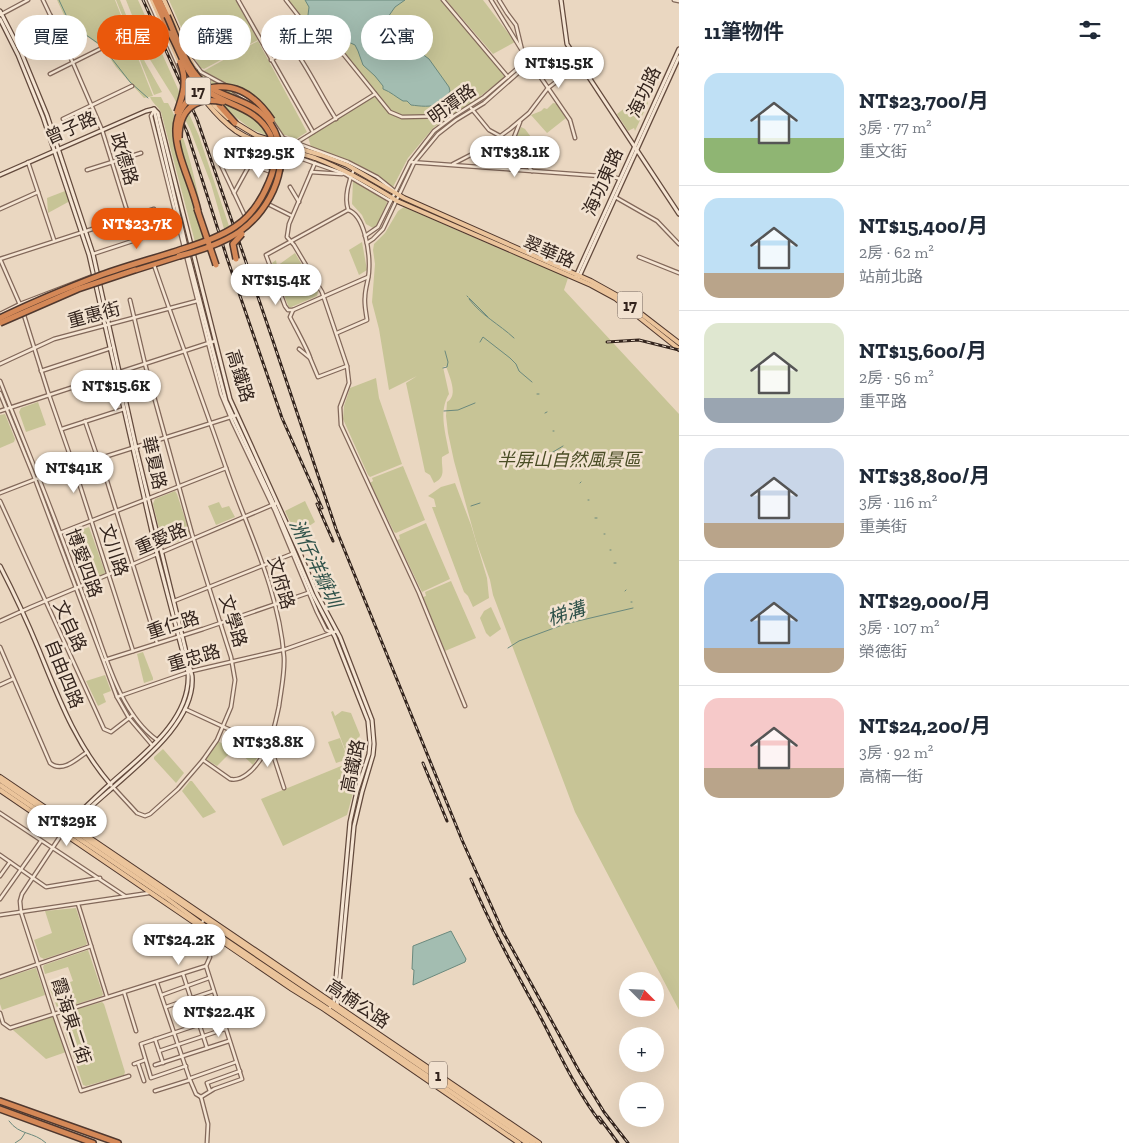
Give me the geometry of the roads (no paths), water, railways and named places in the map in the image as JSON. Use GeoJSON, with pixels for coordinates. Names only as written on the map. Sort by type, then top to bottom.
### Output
{"type":"FeatureCollection","features":[{"type":"Feature","properties":{"kind":"highway"},"geometry":{"type":"LineString","coordinates":[[152,0],[170,33],[184,65],[193,78],[201,87],[246,110],[264,124],[269,132],[274,147],[274,169],[263,196]]}},
{"type":"Feature","properties":{"kind":"highway"},"geometry":{"type":"LineString","coordinates":[[159,0],[188,62],[198,77],[209,87],[249,104],[261,112],[276,132],[281,159],[264,202],[248,221],[228,236],[179,256]]}},
{"type":"Feature","properties":{"kind":"highway"},"geometry":{"type":"LineString","coordinates":[[170,33],[184,75],[183,96],[175,119],[174,141],[218,265],[182,154],[179,137],[180,127],[189,108],[203,100],[222,102],[246,110]]}},
{"type":"Feature","properties":{"kind":"highway"},"geometry":{"type":"LineString","coordinates":[[198,211],[176,141],[176,131],[181,109],[195,94],[206,88],[226,87],[240,91],[252,98],[266,112],[279,132],[283,150],[274,189],[260,212],[234,242],[233,249],[236,259]]}},
{"type":"Feature","properties":{"kind":"highway"},"geometry":{"type":"LineString","coordinates":[[0,318],[26,305],[100,276],[202,243],[236,227],[254,210],[269,188],[277,166],[278,157],[275,139],[266,123],[243,104],[222,98],[219,105],[235,123]]}},
{"type":"Feature","properties":{"kind":"highway"},"geometry":{"type":"LineString","coordinates":[[278,145],[281,159]]}},
{"type":"Feature","properties":{"kind":"highway"},"geometry":{"type":"LineString","coordinates":[[97,279],[199,250],[232,237],[248,225],[260,212]]}},
{"type":"Feature","properties":{"kind":"highway"},"geometry":{"type":"LineString","coordinates":[[0,322],[78,289],[202,243]]}},
{"type":"Feature","properties":{"kind":"highway"},"geometry":{"type":"LineString","coordinates":[[22,309],[101,279],[137,268]]}},
{"type":"Feature","properties":{"kind":"highway"},"geometry":{"type":"LineString","coordinates":[[1,1101],[118,1143]]}},
{"type":"Feature","properties":{"kind":"highway"},"geometry":{"type":"LineString","coordinates":[[0,1109],[93,1143]]}},
{"type":"Feature","properties":{"kind":"main road","name":"翠華路"},"geometry":{"type":"LineString","coordinates":[[152,0],[179,62],[210,107],[220,118],[241,134],[256,141],[290,146],[354,166],[395,197]]}},
{"type":"Feature","properties":{"kind":"main road","name":"翠華路"},"geometry":{"type":"LineString","coordinates":[[164,0],[179,34]]}},
{"type":"Feature","properties":{"kind":"main road","name":"翠華路"},"geometry":{"type":"LineString","coordinates":[[190,60],[205,92],[214,106],[235,123],[257,136],[278,145]]}},
{"type":"Feature","properties":{"kind":"main road","name":"翠華路"},"geometry":{"type":"LineString","coordinates":[[278,145],[281,159],[314,158],[395,197],[618,296],[679,343]]}},
{"type":"Feature","properties":{"kind":"main road","name":"翠華路"},"geometry":{"type":"LineString","coordinates":[[577,277],[615,298],[679,349]]}},
{"type":"Feature","properties":{"kind":"main road","name":"1"},"geometry":{"type":"LineString","coordinates":[[0,779],[152,892]]}},
{"type":"Feature","properties":{"kind":"main road","name":"1"},"geometry":{"type":"LineString","coordinates":[[0,785],[160,889]]}},
{"type":"Feature","properties":{"kind":"main road","name":"1"},"geometry":{"type":"LineString","coordinates":[[0,790],[67,827]]}},
{"type":"Feature","properties":{"kind":"main road","name":"高楠公路"},"geometry":{"type":"LineString","coordinates":[[160,889],[295,984],[539,1143]]}},
{"type":"Feature","properties":{"kind":"main road","name":"高楠公路"},"geometry":{"type":"LineString","coordinates":[[160,889],[295,984],[533,1143]]}},
{"type":"Feature","properties":{"kind":"main road","name":"高楠公路"},"geometry":{"type":"LineString","coordinates":[[152,892],[203,921]]}},
{"type":"Feature","properties":{"kind":"main road","name":"高楠公路"},"geometry":{"type":"LineString","coordinates":[[333,1008],[519,1143]]}},
{"type":"Feature","properties":{"kind":"main road","name":"高楠公路"},"geometry":{"type":"LineString","coordinates":[[333,1008],[527,1143]]}},
{"type":"Feature","properties":{"kind":"street"},"geometry":{"type":"LineString","coordinates":[[0,13],[28,0]]}},
{"type":"Feature","properties":{"kind":"street","name":"政德路"},"geometry":{"type":"LineString","coordinates":[[43,0],[50,15]]}},
{"type":"Feature","properties":{"kind":"street"},"geometry":{"type":"LineString","coordinates":[[238,0],[261,41]]}},
{"type":"Feature","properties":{"kind":"street"},"geometry":{"type":"LineString","coordinates":[[286,0],[311,32],[344,55],[390,112],[397,116],[454,116],[456,120]]}},
{"type":"Feature","properties":{"kind":"street"},"geometry":{"type":"LineString","coordinates":[[443,0],[508,77],[509,81]]}},
{"type":"Feature","properties":{"kind":"street"},"geometry":{"type":"LineString","coordinates":[[491,0],[529,62],[570,120],[575,138]]}},
{"type":"Feature","properties":{"kind":"street"},"geometry":{"type":"LineString","coordinates":[[499,0],[506,13],[516,25],[522,50]]}},
{"type":"Feature","properties":{"kind":"street"},"geometry":{"type":"LineString","coordinates":[[561,0],[566,39],[580,64],[679,214]]}},
{"type":"Feature","properties":{"kind":"street"},"geometry":{"type":"LineString","coordinates":[[674,0],[679,1]]}},
{"type":"Feature","properties":{"kind":"street","name":"華夏路"},"geometry":{"type":"LineString","coordinates":[[0,13],[21,52],[57,150],[91,255],[146,500],[156,554],[190,671],[191,690],[185,709],[178,722],[67,827]]}},
{"type":"Feature","properties":{"kind":"street","name":"華夏路"},"geometry":{"type":"LineString","coordinates":[[0,19],[37,95]]}},
{"type":"Feature","properties":{"kind":"street","name":"海功路"},"geometry":{"type":"LineString","coordinates":[[635,148],[679,49]]}},
{"type":"Feature","properties":{"kind":"street"},"geometry":{"type":"LineString","coordinates":[[50,74],[97,51]]}},
{"type":"Feature","properties":{"kind":"street","name":"海功路"},"geometry":{"type":"LineString","coordinates":[[672,68],[679,57]]}},
{"type":"Feature","properties":{"kind":"street","name":"政德路"},"geometry":{"type":"LineString","coordinates":[[72,60],[102,130],[128,217]]}},
{"type":"Feature","properties":{"kind":"street","name":"翠華路"},"geometry":{"type":"LineString","coordinates":[[192,60],[201,72],[263,109],[278,145],[295,143],[330,154],[354,166]]}},
{"type":"Feature","properties":{"kind":"street"},"geometry":{"type":"LineString","coordinates":[[272,60],[313,132]]}},
{"type":"Feature","properties":{"kind":"street"},"geometry":{"type":"LineString","coordinates":[[302,60],[336,118]]}},
{"type":"Feature","properties":{"kind":"street","name":"明潭路"},"geometry":{"type":"LineString","coordinates":[[365,236],[377,228],[414,163],[438,134],[525,62],[529,62]]}},
{"type":"Feature","properties":{"kind":"street","name":"明潭路"},"geometry":{"type":"LineString","coordinates":[[367,243],[373,240],[383,229],[410,162],[434,131],[454,116],[484,103],[527,66],[529,62]]}},
{"type":"Feature","properties":{"kind":"street"},"geometry":{"type":"LineString","coordinates":[[452,165],[484,148],[500,136],[529,113],[548,88],[580,64]]}},
{"type":"Feature","properties":{"kind":"street"},"geometry":{"type":"LineString","coordinates":[[672,68],[679,71]]}},
{"type":"Feature","properties":{"kind":"street"},"geometry":{"type":"LineString","coordinates":[[64,119],[132,86]]}},
{"type":"Feature","properties":{"kind":"street"},"geometry":{"type":"LineString","coordinates":[[249,228],[268,204],[278,184],[281,159],[290,146],[376,94]]}},
{"type":"Feature","properties":{"kind":"street"},"geometry":{"type":"LineString","coordinates":[[471,108],[489,130],[510,144],[532,171]]}},
{"type":"Feature","properties":{"kind":"street","name":"曾子路"},"geometry":{"type":"LineString","coordinates":[[0,175],[154,109]]}},
{"type":"Feature","properties":{"kind":"street","name":"高鐵路"},"geometry":{"type":"LineString","coordinates":[[154,109],[151,116],[178,226],[189,255],[215,341],[234,416],[313,595],[333,633],[365,710],[370,733],[369,754],[357,791],[352,822],[339,968],[333,1008]]}},
{"type":"Feature","properties":{"kind":"street","name":"高鐵路"},"geometry":{"type":"LineString","coordinates":[[154,109],[158,113],[190,244],[189,255],[197,301],[224,393],[274,504],[337,631],[368,708],[374,732],[373,755],[352,822]]}},
{"type":"Feature","properties":{"kind":"street","name":"高鐵路"},"geometry":{"type":"LineString","coordinates":[[154,109],[185,246]]}},
{"type":"Feature","properties":{"kind":"street"},"geometry":{"type":"LineString","coordinates":[[502,168],[520,120]]}},
{"type":"Feature","properties":{"kind":"street"},"geometry":{"type":"LineString","coordinates":[[271,172],[250,164],[229,152],[218,159],[245,216],[258,201],[271,172],[278,145]]}},
{"type":"Feature","properties":{"kind":"street","name":"海功東路"},"geometry":{"type":"LineString","coordinates":[[577,277],[635,148]]}},
{"type":"Feature","properties":{"kind":"street"},"geometry":{"type":"LineString","coordinates":[[87,170],[141,153]]}},
{"type":"Feature","properties":{"kind":"street","name":"翠華路"},"geometry":{"type":"LineString","coordinates":[[281,159],[294,156],[351,175]]}},
{"type":"Feature","properties":{"kind":"street"},"geometry":{"type":"LineString","coordinates":[[28,162],[54,240]]}},
{"type":"Feature","properties":{"kind":"street"},"geometry":{"type":"LineString","coordinates":[[410,162],[614,177],[620,180]]}},
{"type":"Feature","properties":{"kind":"street"},"geometry":{"type":"LineString","coordinates":[[315,163],[286,231],[287,237],[324,296],[347,366],[348,384],[340,407],[341,425],[419,594],[465,706]]}},
{"type":"Feature","properties":{"kind":"street"},"geometry":{"type":"LineString","coordinates":[[234,193],[250,164]]}},
{"type":"Feature","properties":{"kind":"street"},"geometry":{"type":"LineString","coordinates":[[337,334],[368,320],[365,296],[369,270],[367,243],[356,216],[348,210],[346,204],[354,166]]}},
{"type":"Feature","properties":{"kind":"street"},"geometry":{"type":"LineString","coordinates":[[311,172],[345,174]]}},
{"type":"Feature","properties":{"kind":"street"},"geometry":{"type":"LineString","coordinates":[[290,187],[299,202]]}},
{"type":"Feature","properties":{"kind":"street"},"geometry":{"type":"LineString","coordinates":[[0,209],[38,192]]}},
{"type":"Feature","properties":{"kind":"street"},"geometry":{"type":"LineString","coordinates":[[613,196],[657,221],[679,244]]}},
{"type":"Feature","properties":{"kind":"street"},"geometry":{"type":"LineString","coordinates":[[268,204],[292,216]]}},
{"type":"Feature","properties":{"kind":"street"},"geometry":{"type":"LineString","coordinates":[[0,259],[154,208]]}},
{"type":"Feature","properties":{"kind":"street"},"geometry":{"type":"LineString","coordinates":[[348,210],[266,255],[288,310],[293,310],[368,277]]}},
{"type":"Feature","properties":{"kind":"street"},"geometry":{"type":"LineString","coordinates":[[91,255],[178,226]]}},
{"type":"Feature","properties":{"kind":"street"},"geometry":{"type":"LineString","coordinates":[[0,314],[22,309],[97,279],[103,272],[190,244]]}},
{"type":"Feature","properties":{"kind":"street"},"geometry":{"type":"LineString","coordinates":[[0,322],[22,309],[97,279],[107,280],[189,255]]}},
{"type":"Feature","properties":{"kind":"street","name":"高鐵路"},"geometry":{"type":"LineString","coordinates":[[189,255],[209,343]]}},
{"type":"Feature","properties":{"kind":"street"},"geometry":{"type":"LineString","coordinates":[[639,257],[679,272]]}},
{"type":"Feature","properties":{"kind":"street","name":"文川路"},"geometry":{"type":"LineString","coordinates":[[0,259],[22,309],[133,651]]}},
{"type":"Feature","properties":{"kind":"street","name":"文府路"},"geometry":{"type":"LineString","coordinates":[[154,265],[226,468],[264,566],[276,604],[284,660],[276,722],[268,747],[253,769],[235,780],[230,779],[202,760]]}},
{"type":"Feature","properties":{"kind":"street"},"geometry":{"type":"LineString","coordinates":[[103,272],[121,268]]}},
{"type":"Feature","properties":{"kind":"street"},"geometry":{"type":"LineString","coordinates":[[107,280],[122,274]]}},
{"type":"Feature","properties":{"kind":"street","name":"文學路"},"geometry":{"type":"LineString","coordinates":[[112,785],[137,813],[145,816],[178,789],[202,760],[224,727],[231,707],[235,680],[232,661],[221,622],[193,539],[145,364],[130,300]]}},
{"type":"Feature","properties":{"kind":"street","name":"重惠街"},"geometry":{"type":"LineString","coordinates":[[0,364],[54,339],[197,301]]}},
{"type":"Feature","properties":{"kind":"street"},"geometry":{"type":"LineString","coordinates":[[293,310],[290,317],[310,355],[318,377],[347,366]]}},
{"type":"Feature","properties":{"kind":"street"},"geometry":{"type":"LineString","coordinates":[[0,411],[215,341]]}},
{"type":"Feature","properties":{"kind":"street"},"geometry":{"type":"LineString","coordinates":[[41,370],[112,348]]}},
{"type":"Feature","properties":{"kind":"street"},"geometry":{"type":"LineString","coordinates":[[299,349],[310,358]]}},
{"type":"Feature","properties":{"kind":"street","name":"華夏路"},"geometry":{"type":"LineString","coordinates":[[118,373],[124,409],[134,448]]}},
{"type":"Feature","properties":{"kind":"street","name":"博愛四路"},"geometry":{"type":"LineString","coordinates":[[0,381],[8,408]]}},
{"type":"Feature","properties":{"kind":"street","name":"博愛四路"},"geometry":{"type":"LineString","coordinates":[[0,393],[60,533],[117,697],[129,718],[156,748]]}},
{"type":"Feature","properties":{"kind":"street"},"geometry":{"type":"LineString","coordinates":[[61,429],[124,409]]}},
{"type":"Feature","properties":{"kind":"street"},"geometry":{"type":"LineString","coordinates":[[0,493],[37,478],[234,416]]}},
{"type":"Feature","properties":{"kind":"street"},"geometry":{"type":"LineString","coordinates":[[86,421],[117,511],[157,643]]}},
{"type":"Feature","properties":{"kind":"street"},"geometry":{"type":"LineString","coordinates":[[56,535],[226,468]]}},
{"type":"Feature","properties":{"kind":"street","name":"博愛四路"},"geometry":{"type":"LineString","coordinates":[[37,478],[56,535],[104,660],[133,715],[146,731],[159,741]]}},
{"type":"Feature","properties":{"kind":"street","name":"華夏路"},"geometry":{"type":"LineString","coordinates":[[146,500],[174,601],[180,636]]}},
{"type":"Feature","properties":{"kind":"street","name":"文自路"},"geometry":{"type":"LineString","coordinates":[[0,501],[104,730],[111,732],[133,715]]}},
{"type":"Feature","properties":{"kind":"street","name":"高鐵路"},"geometry":{"type":"LineString","coordinates":[[274,504],[308,593],[326,630],[333,633]]}},
{"type":"Feature","properties":{"kind":"street","name":"重愛路"},"geometry":{"type":"LineString","coordinates":[[0,622],[274,504]]}},
{"type":"Feature","properties":{"kind":"street"},"geometry":{"type":"LineString","coordinates":[[174,601],[292,554]]}},
{"type":"Feature","properties":{"kind":"street","name":"自由四路"},"geometry":{"type":"LineString","coordinates":[[0,566],[22,611],[67,719],[86,752],[112,785]]}},
{"type":"Feature","properties":{"kind":"street","name":"重仁路"},"geometry":{"type":"LineString","coordinates":[[104,660],[308,593]]}},
{"type":"Feature","properties":{"kind":"street","name":"重忠路"},"geometry":{"type":"LineString","coordinates":[[117,697],[190,671],[283,650],[337,631]]}},
{"type":"Feature","properties":{"kind":"street"},"geometry":{"type":"LineString","coordinates":[[0,647],[50,763],[54,766],[62,767],[86,752]]}},
{"type":"Feature","properties":{"kind":"street","name":"華夏路"},"geometry":{"type":"LineString","coordinates":[[112,785],[156,748],[181,706],[188,688],[190,671]]}},
{"type":"Feature","properties":{"kind":"street"},"geometry":{"type":"LineString","coordinates":[[0,684],[13,679]]}},
{"type":"Feature","properties":{"kind":"street"},"geometry":{"type":"LineString","coordinates":[[185,709],[268,747]]}},
{"type":"Feature","properties":{"kind":"street"},"geometry":{"type":"LineString","coordinates":[[269,743],[284,788]]}},
{"type":"Feature","properties":{"kind":"street"},"geometry":{"type":"LineString","coordinates":[[0,813],[125,896]]}},
{"type":"Feature","properties":{"kind":"street"},"geometry":{"type":"LineString","coordinates":[[21,912],[20,898],[67,827]]}},
{"type":"Feature","properties":{"kind":"street"},"geometry":{"type":"LineString","coordinates":[[0,899],[41,841]]}},
{"type":"Feature","properties":{"kind":"street"},"geometry":{"type":"LineString","coordinates":[[0,855],[46,887],[100,878]]}},
{"type":"Feature","properties":{"kind":"street"},"geometry":{"type":"LineString","coordinates":[[0,876],[10,862]]}},
{"type":"Feature","properties":{"kind":"street"},"geometry":{"type":"LineString","coordinates":[[0,915],[152,892],[160,889]]}},
{"type":"Feature","properties":{"kind":"street"},"geometry":{"type":"LineString","coordinates":[[78,904],[107,997]]}},
{"type":"Feature","properties":{"kind":"street","name":"霞海東二街"},"geometry":{"type":"LineString","coordinates":[[21,912],[81,1091],[129,1076]]}},
{"type":"Feature","properties":{"kind":"street"},"geometry":{"type":"LineString","coordinates":[[201,1096],[242,1078],[206,966],[210,957],[203,921]]}},
{"type":"Feature","properties":{"kind":"street"},"geometry":{"type":"LineString","coordinates":[[0,977],[91,946]]}},
{"type":"Feature","properties":{"kind":"street"},"geometry":{"type":"LineString","coordinates":[[0,1013],[4,1023],[10,1028],[206,966]]}},
{"type":"Feature","properties":{"kind":"street"},"geometry":{"type":"LineString","coordinates":[[183,974],[208,1048]]}},
{"type":"Feature","properties":{"kind":"street"},"geometry":{"type":"LineString","coordinates":[[162,995],[209,978]]}},
{"type":"Feature","properties":{"kind":"street"},"geometry":{"type":"LineString","coordinates":[[157,982],[180,1044],[190,1079],[196,1094],[201,1096],[208,1124],[207,1143]]}},
{"type":"Feature","properties":{"kind":"street"},"geometry":{"type":"LineString","coordinates":[[166,1007],[214,991]]}},
{"type":"Feature","properties":{"kind":"street"},"geometry":{"type":"LineString","coordinates":[[124,992],[136,1031]]}},
{"type":"Feature","properties":{"kind":"street"},"geometry":{"type":"LineString","coordinates":[[196,1011],[217,1004]]}},
{"type":"Feature","properties":{"kind":"street"},"geometry":{"type":"LineString","coordinates":[[186,1066],[151,1078],[140,1044],[221,1017]]}},
{"type":"Feature","properties":{"kind":"street"},"geometry":{"type":"LineString","coordinates":[[159,1051],[225,1029]]}},
{"type":"Feature","properties":{"kind":"street"},"geometry":{"type":"LineString","coordinates":[[155,1039],[163,1063]]}},
{"type":"Feature","properties":{"kind":"street"},"geometry":{"type":"LineString","coordinates":[[155,1065],[230,1041]]}},
{"type":"Feature","properties":{"kind":"street"},"geometry":{"type":"LineString","coordinates":[[134,1064],[145,1060]]}},
{"type":"Feature","properties":{"kind":"street"},"geometry":{"type":"LineString","coordinates":[[155,1091],[236,1062]]}},
{"type":"Feature","properties":{"kind":"street"},"geometry":{"type":"LineString","coordinates":[[138,1063],[144,1081]]}},
{"type":"Feature","properties":{"kind":"street"},"geometry":{"type":"LineString","coordinates":[[210,1091],[207,1083],[240,1071]]}},
{"type":"Feature","properties":{"kind":"waterway","name":"洲仔洋瓣圳"},"geometry":{"type":"LineString","coordinates":[[59,0],[66,15],[76,28],[102,46],[130,82],[148,98]]}},
{"type":"Feature","properties":{"kind":"waterway","name":"洲仔洋瓣圳"},"geometry":{"type":"LineString","coordinates":[[176,197],[186,240]]}},
{"type":"Feature","properties":{"kind":"waterway","name":"洲仔洋瓣圳"},"geometry":{"type":"LineString","coordinates":[[191,259],[210,335]]}},
{"type":"Feature","properties":{"kind":"waterway"},"geometry":{"type":"LineString","coordinates":[[469,298],[488,317]]}},
{"type":"Feature","properties":{"kind":"waterway"},"geometry":{"type":"LineString","coordinates":[[469,299],[479,310],[514,338]]}},
{"type":"Feature","properties":{"kind":"waterway"},"geometry":{"type":"LineString","coordinates":[[480,342],[483,337],[510,358],[516,364],[519,371],[532,382]]}},
{"type":"Feature","properties":{"kind":"waterway"},"geometry":{"type":"LineString","coordinates":[[443,368],[447,367],[448,362],[445,351]]}},
{"type":"Feature","properties":{"kind":"waterway","name":"洲仔洋瓣圳"},"geometry":{"type":"LineString","coordinates":[[224,386],[225,393]]}},
{"type":"Feature","properties":{"kind":"waterway","name":"梯溝"},"geometry":{"type":"LineString","coordinates":[[444,411],[458,410],[475,403]]}},
{"type":"Feature","properties":{"kind":"waterway","name":"洲仔洋瓣圳"},"geometry":{"type":"LineString","coordinates":[[238,423],[250,450]]}},
{"type":"Feature","properties":{"kind":"waterway","name":"梯溝"},"geometry":{"type":"LineString","coordinates":[[543,458],[563,446]]}},
{"type":"Feature","properties":{"kind":"waterway"},"geometry":{"type":"LineString","coordinates":[[471,506],[480,503]]}},
{"type":"Feature","properties":{"kind":"waterway","name":"洲仔洋瓣圳"},"geometry":{"type":"LineString","coordinates":[[279,512],[315,594],[331,625]]}},
{"type":"Feature","properties":{"kind":"waterway","name":"梯溝"},"geometry":{"type":"LineString","coordinates":[[508,648],[519,641],[565,624],[633,608]]}},
{"type":"Feature","properties":{"kind":"waterway","name":"洲仔洋瓣圳"},"geometry":{"type":"LineString","coordinates":[[337,638],[342,650]]}},
{"type":"Feature","properties":{"kind":"waterway","name":"洲仔洋瓣圳"},"geometry":{"type":"LineString","coordinates":[[344,654],[364,703]]}},
{"type":"Feature","properties":{"kind":"waterway","name":"洲仔洋瓣圳"},"geometry":{"type":"LineString","coordinates":[[367,712],[371,725]]}},
{"type":"Feature","properties":{"kind":"waterway","name":"洲仔洋瓣圳"},"geometry":{"type":"LineString","coordinates":[[369,760],[372,741]]}},
{"type":"Feature","properties":{"kind":"waterway"},"geometry":{"type":"LineString","coordinates":[[9,1121],[18,1129],[46,1143]]}},
{"type":"Feature","properties":{"kind":"waterway"},"geometry":{"type":"LineString","coordinates":[[15,1143],[25,1133]]}},
{"type":"Feature","properties":{"kind":"railway"},"geometry":{"type":"LineString","coordinates":[[143,0],[197,119],[336,529],[462,840],[503,932],[579,1071],[604,1112],[628,1143]]}},
{"type":"Feature","properties":{"kind":"railway"},"geometry":{"type":"LineString","coordinates":[[179,114],[187,132],[227,258],[282,418],[322,508]]}},
{"type":"Feature","properties":{"kind":"railway"},"geometry":{"type":"LineString","coordinates":[[607,342],[639,340],[679,350]]}},
{"type":"Feature","properties":{"kind":"railway"},"geometry":{"type":"LineString","coordinates":[[317,504],[333,541]]}},
{"type":"Feature","properties":{"kind":"railway"},"geometry":{"type":"LineString","coordinates":[[423,763],[447,821]]}},
{"type":"Feature","properties":{"kind":"railway"},"geometry":{"type":"LineString","coordinates":[[471,879],[495,932],[569,1072],[601,1123]]}},
{"type":"Feature","properties":{"kind":"railway"},"geometry":{"type":"LineString","coordinates":[[599,1117],[618,1143]]}},
{"type":"Feature","properties":{"kind":"park label","name":"半屏山自然風景區"},"geometry":{"type":"Point","coordinates":[569,460]}}]}
